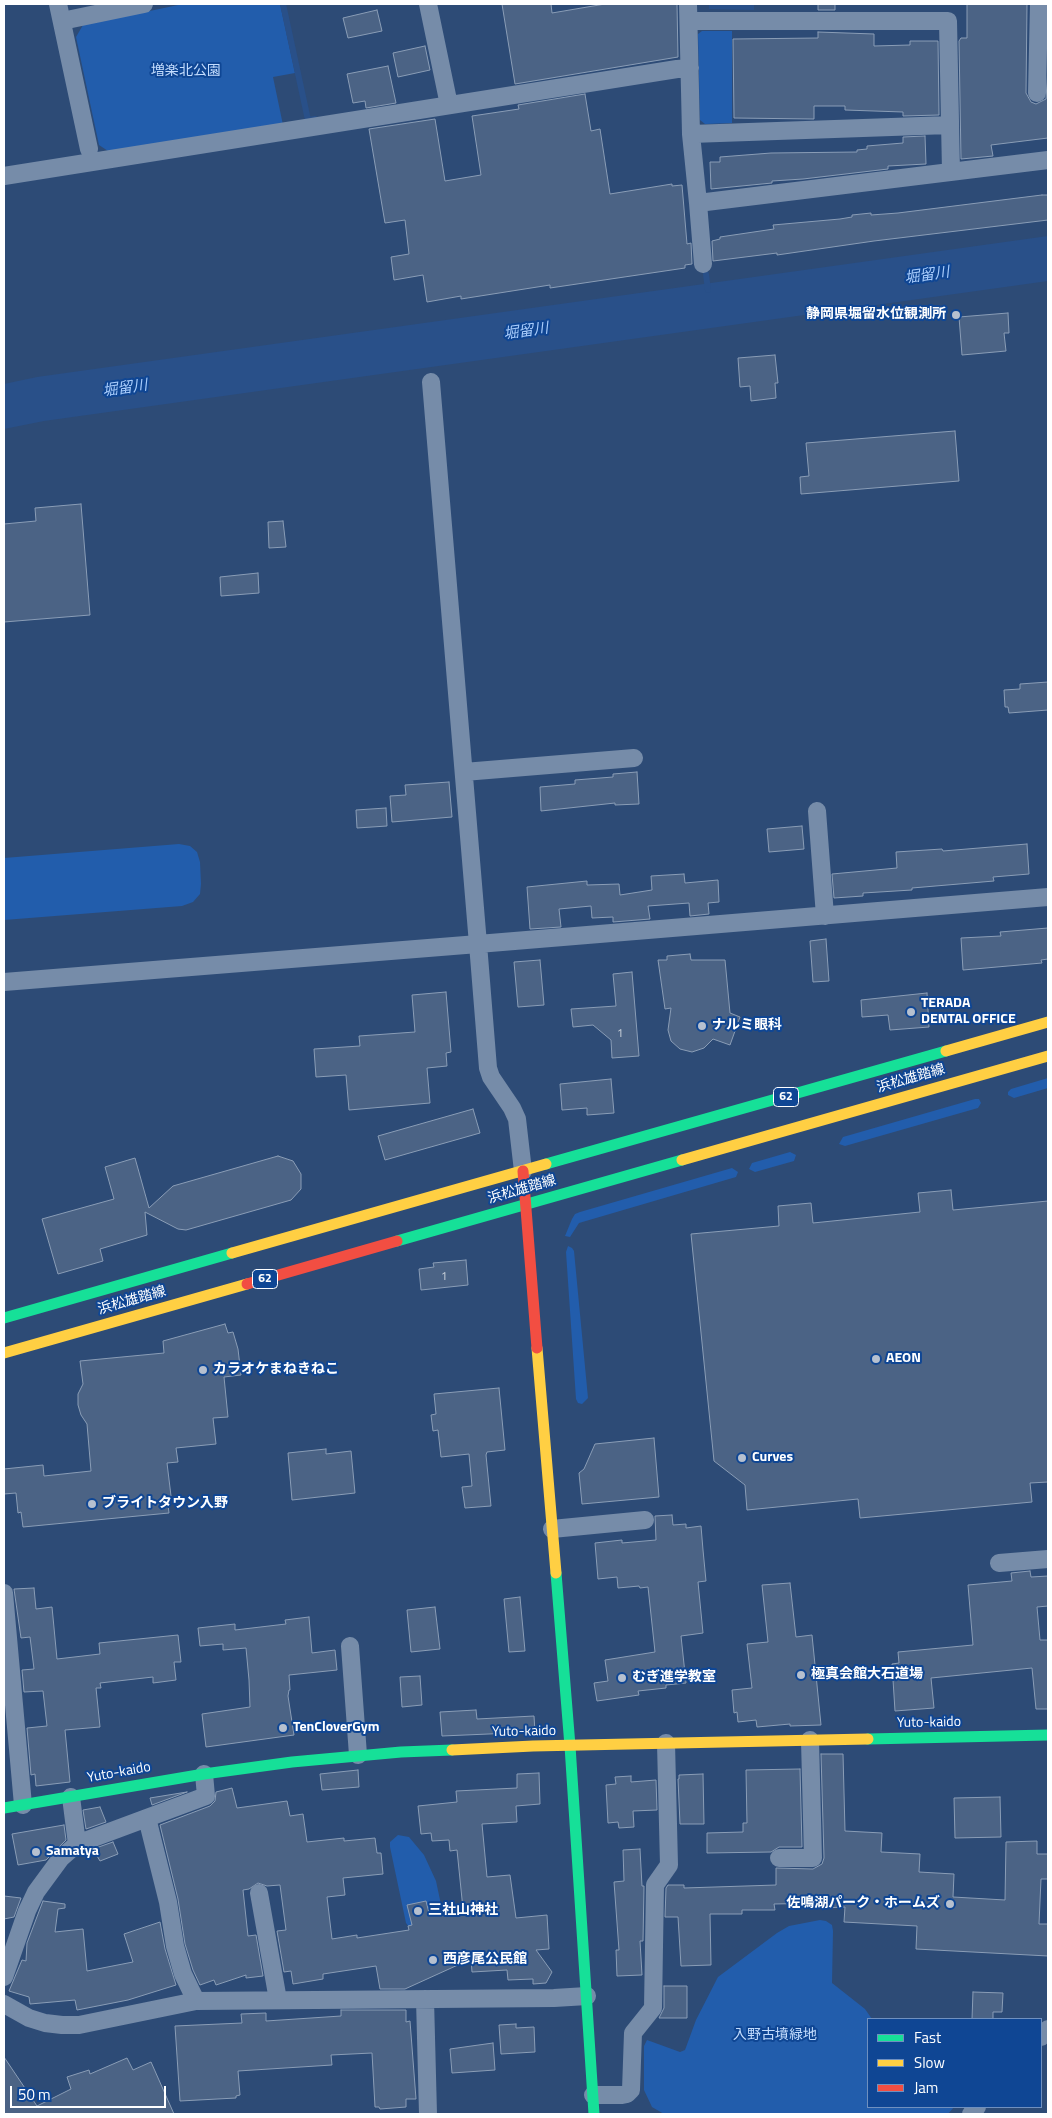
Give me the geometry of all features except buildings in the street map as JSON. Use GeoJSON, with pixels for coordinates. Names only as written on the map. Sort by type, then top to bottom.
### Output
{"type":"FeatureCollection","features":[{"type":"Feature","properties":{"kind":"main road","name":"浜松雄踏線"},"geometry":{"type":"LineString","coordinates":[[4,1318],[1048,1022]]}},
{"type":"Feature","properties":{"kind":"main road","name":"浜松雄踏線"},"geometry":{"type":"LineString","coordinates":[[4,1353],[1048,1056]]}},
{"type":"Feature","properties":{"kind":"main road"},"geometry":{"type":"LineString","coordinates":[[523,1171],[570,1746],[594,2114]]}},
{"type":"Feature","properties":{"kind":"main road","name":"Yuto-kaido"},"geometry":{"type":"LineString","coordinates":[[4,1808],[204,1774],[358,1755],[456,1749],[1048,1735]]}},
{"type":"Feature","properties":{"kind":"street"},"geometry":{"type":"LineString","coordinates":[[58,4],[89,149]]}},
{"type":"Feature","properties":{"kind":"street"},"geometry":{"type":"LineString","coordinates":[[62,21],[144,4]]}},
{"type":"Feature","properties":{"kind":"street"},"geometry":{"type":"LineString","coordinates":[[428,4],[449,105]]}},
{"type":"Feature","properties":{"kind":"street"},"geometry":{"type":"LineString","coordinates":[[688,4],[691,134],[703,264]]}},
{"type":"Feature","properties":{"kind":"street"},"geometry":{"type":"LineString","coordinates":[[1038,93],[1039,4]]}},
{"type":"Feature","properties":{"kind":"street"},"geometry":{"type":"LineString","coordinates":[[688,21],[948,21],[951,172]]}},
{"type":"Feature","properties":{"kind":"street"},"geometry":{"type":"LineString","coordinates":[[4,176],[690,68]]}},
{"type":"Feature","properties":{"kind":"street"},"geometry":{"type":"LineString","coordinates":[[691,134],[949,125]]}},
{"type":"Feature","properties":{"kind":"street"},"geometry":{"type":"LineString","coordinates":[[698,203],[1048,160]]}},
{"type":"Feature","properties":{"kind":"street"},"geometry":{"type":"LineString","coordinates":[[431,382],[488,1068],[491,1078],[512,1108],[517,1119],[523,1171]]}},
{"type":"Feature","properties":{"kind":"street"},"geometry":{"type":"LineString","coordinates":[[464,772],[634,758]]}},
{"type":"Feature","properties":{"kind":"street"},"geometry":{"type":"LineString","coordinates":[[816,812],[825,916]]}},
{"type":"Feature","properties":{"kind":"street"},"geometry":{"type":"LineString","coordinates":[[4,982],[1048,898]]}},
{"type":"Feature","properties":{"kind":"street"},"geometry":{"type":"LineString","coordinates":[[552,1529],[645,1520]]}},
{"type":"Feature","properties":{"kind":"street"},"geometry":{"type":"LineString","coordinates":[[999,1563],[1048,1558]]}},
{"type":"Feature","properties":{"kind":"street"},"geometry":{"type":"LineString","coordinates":[[4,1593],[8,1699],[23,1804]]}},
{"type":"Feature","properties":{"kind":"street"},"geometry":{"type":"LineString","coordinates":[[350,1646],[358,1755]]}},
{"type":"Feature","properties":{"kind":"street"},"geometry":{"type":"LineString","coordinates":[[779,1858],[813,1858],[810,1740]]}},
{"type":"Feature","properties":{"kind":"street"},"geometry":{"type":"LineString","coordinates":[[593,2095],[622,2095],[627,2094],[631,2090],[633,2033],[653,2008],[655,1885],[669,1865],[666,1743]]}},
{"type":"Feature","properties":{"kind":"street"},"geometry":{"type":"LineString","coordinates":[[4,1977],[27,1911],[36,1892],[61,1858],[77,1844],[206,1796],[204,1774]]}},
{"type":"Feature","properties":{"kind":"street"},"geometry":{"type":"LineString","coordinates":[[71,1797],[77,1844]]}},
{"type":"Feature","properties":{"kind":"street"},"geometry":{"type":"LineString","coordinates":[[147,1818],[168,1902],[175,1946],[183,1974],[196,2001]]}},
{"type":"Feature","properties":{"kind":"street"},"geometry":{"type":"LineString","coordinates":[[259,1893],[278,2000]]}},
{"type":"Feature","properties":{"kind":"street"},"geometry":{"type":"LineString","coordinates":[[4,2004],[29,2018],[45,2023],[62,2025],[79,2024],[196,2001],[587,1996]]}},
{"type":"Feature","properties":{"kind":"street"},"geometry":{"type":"LineString","coordinates":[[425,1999],[428,2114]]}},
{"type":"Feature","properties":{"kind":"green space","name":"増楽北公園"},"geometry":{"type":"Polygon","coordinates":[[[183,4],[280,4],[295,73],[273,77],[283,125],[111,153],[99,145],[76,37],[83,25],[183,4]]]}},
{"type":"Feature","properties":{"kind":"green space"},"geometry":{"type":"Polygon","coordinates":[[[702,31],[732,31],[732,123],[705,124],[700,120],[698,34],[702,31]]]}},
{"type":"Feature","properties":{"kind":"green space"},"geometry":{"type":"Polygon","coordinates":[[[179,844],[190,846],[197,852],[200,862],[200,894],[193,902],[182,906],[4,920],[4,858],[179,844]]]}},
{"type":"Feature","properties":{"kind":"green space"},"geometry":{"type":"Polygon","coordinates":[[[1048,1078],[1048,1088],[1014,1098],[1008,1095],[1011,1089],[1048,1078]]]}},
{"type":"Feature","properties":{"kind":"green space"},"geometry":{"type":"Polygon","coordinates":[[[979,1099],[981,1103],[978,1108],[845,1146],[839,1144],[843,1137],[979,1099]]]}},
{"type":"Feature","properties":{"kind":"green space"},"geometry":{"type":"Polygon","coordinates":[[[790,1152],[796,1155],[794,1161],[755,1172],[749,1169],[752,1163],[790,1152]]]}},
{"type":"Feature","properties":{"kind":"green space"},"geometry":{"type":"Polygon","coordinates":[[[732,1168],[738,1172],[736,1177],[579,1223],[570,1237],[565,1236],[575,1214],[732,1168]]]}},
{"type":"Feature","properties":{"kind":"green space"},"geometry":{"type":"Polygon","coordinates":[[[568,1246],[574,1251],[588,1398],[582,1404],[578,1403],[576,1399],[566,1252],[568,1246]]]}},
{"type":"Feature","properties":{"kind":"green space"},"geometry":{"type":"Polygon","coordinates":[[[398,1835],[409,1837],[424,1855],[436,1881],[443,1914],[411,1930],[406,1923],[390,1847],[390,1842],[398,1835]]]}},
{"type":"Feature","properties":{"kind":"green space","name":"入野古墳緑地"},"geometry":{"type":"Polygon","coordinates":[[[820,1920],[832,1925],[832,1983],[865,2009],[871,2018],[867,2018],[867,2108],[953,2108],[948,2114],[664,2114],[652,2107],[644,2090],[644,2046],[647,2040],[680,2052],[685,2050],[696,2020],[718,1977],[789,1926],[820,1920]]]}},
{"type":"Feature","properties":{"kind":"water"},"geometry":{"type":"Polygon","coordinates":[[[709,4],[754,4],[754,10],[709,9],[709,4]]]}},
{"type":"Feature","properties":{"kind":"water","name":"堀留川"},"geometry":{"type":"Polygon","coordinates":[[[1048,236],[1048,281],[44,421],[4,429],[4,384],[37,377],[1048,236]]]}},
{"type":"Feature","properties":{"kind":"waterway"},"geometry":{"type":"LineString","coordinates":[[283,4],[308,120],[315,119]]}},
{"type":"Feature","properties":{"kind":"waterway"},"geometry":{"type":"LineString","coordinates":[[706,274],[708,290]]}},
{"type":"Feature","properties":{"kind":"traffic: fast"},"geometry":{"type":"LineString","coordinates":[[546,1164],[946,1051]]}},
{"type":"Feature","properties":{"kind":"traffic: fast"},"geometry":{"type":"LineString","coordinates":[[397,1241],[682,1160]]}},
{"type":"Feature","properties":{"kind":"traffic: fast"},"geometry":{"type":"LineString","coordinates":[[4,1318],[232,1253]]}},
{"type":"Feature","properties":{"kind":"traffic: fast"},"geometry":{"type":"LineString","coordinates":[[556,1573],[570,1746],[594,2114]]}},
{"type":"Feature","properties":{"kind":"traffic: fast"},"geometry":{"type":"LineString","coordinates":[[868,1739],[1048,1735]]}},
{"type":"Feature","properties":{"kind":"traffic: fast"},"geometry":{"type":"LineString","coordinates":[[4,1808],[204,1774],[292,1762],[401,1752],[452,1750]]}},
{"type":"Feature","properties":{"kind":"traffic: slow"},"geometry":{"type":"LineString","coordinates":[[946,1051],[1048,1022]]}},
{"type":"Feature","properties":{"kind":"traffic: slow"},"geometry":{"type":"LineString","coordinates":[[682,1160],[1048,1056]]}},
{"type":"Feature","properties":{"kind":"traffic: slow"},"geometry":{"type":"LineString","coordinates":[[232,1253],[546,1164]]}},
{"type":"Feature","properties":{"kind":"traffic: slow"},"geometry":{"type":"LineString","coordinates":[[4,1353],[247,1284]]}},
{"type":"Feature","properties":{"kind":"traffic: slow"},"geometry":{"type":"LineString","coordinates":[[537,1348],[556,1573]]}},
{"type":"Feature","properties":{"kind":"traffic: slow"},"geometry":{"type":"LineString","coordinates":[[452,1750],[533,1746],[868,1739]]}},
{"type":"Feature","properties":{"kind":"traffic: jam"},"geometry":{"type":"LineString","coordinates":[[523,1171],[537,1348]]}},
{"type":"Feature","properties":{"kind":"traffic: jam"},"geometry":{"type":"LineString","coordinates":[[247,1284],[397,1241]]}},
{"type":"Feature","properties":{"kind":"place","name":"静岡県堀留水位観測所"},"geometry":{"type":"Point","coordinates":[956,315]}},
{"type":"Feature","properties":{"kind":"place","name":"TERADA DENTAL OFFICE"},"geometry":{"type":"Point","coordinates":[911,1012]}},
{"type":"Feature","properties":{"kind":"place","name":"ナルミ眼科"},"geometry":{"type":"Point","coordinates":[702,1026]}},
{"type":"Feature","properties":{"kind":"place","name":"AEON"},"geometry":{"type":"Point","coordinates":[876,1359]}},
{"type":"Feature","properties":{"kind":"place","name":"カラオケまねきねこ"},"geometry":{"type":"Point","coordinates":[203,1370]}},
{"type":"Feature","properties":{"kind":"place","name":"Curves"},"geometry":{"type":"Point","coordinates":[742,1458]}},
{"type":"Feature","properties":{"kind":"place","name":"ブライトタウン入野"},"geometry":{"type":"Point","coordinates":[92,1504]}},
{"type":"Feature","properties":{"kind":"place","name":"極真会館大石道場"},"geometry":{"type":"Point","coordinates":[801,1675]}},
{"type":"Feature","properties":{"kind":"place","name":"むぎ進学教室"},"geometry":{"type":"Point","coordinates":[622,1678]}},
{"type":"Feature","properties":{"kind":"place","name":"TenCloverGym"},"geometry":{"type":"Point","coordinates":[283,1728]}},
{"type":"Feature","properties":{"kind":"place","name":"Samatya"},"geometry":{"type":"Point","coordinates":[36,1852]}},
{"type":"Feature","properties":{"kind":"place","name":"佐鳴湖パーク・ホームズ"},"geometry":{"type":"Point","coordinates":[950,1904]}},
{"type":"Feature","properties":{"kind":"place","name":"三社山神社"},"geometry":{"type":"Point","coordinates":[418,1911]}},
{"type":"Feature","properties":{"kind":"place","name":"西彦尾公民館"},"geometry":{"type":"Point","coordinates":[433,1960]}}]}
